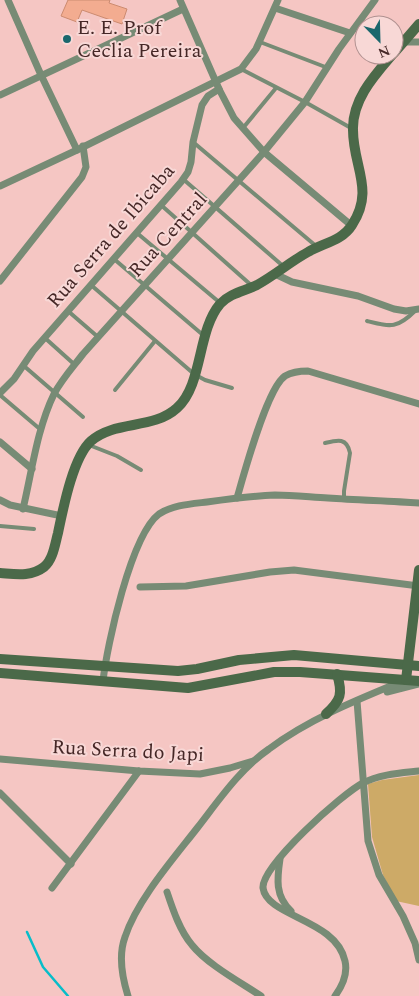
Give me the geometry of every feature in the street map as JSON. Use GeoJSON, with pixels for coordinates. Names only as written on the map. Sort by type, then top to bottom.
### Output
{"type":"FeatureCollection","features":[{"type":"Feature","properties":{"kind":"main road"},"geometry":{"type":"LineString","coordinates":[[404,41],[419,24]]}},
{"type":"Feature","properties":{"kind":"main road"},"geometry":{"type":"LineString","coordinates":[[0,573],[23,575],[36,572],[45,566],[54,551],[76,467],[87,444],[111,429],[147,423],[172,412],[183,402],[189,390],[213,314],[220,304],[232,295],[252,287],[275,274],[317,247],[334,241],[344,235],[352,226],[364,197],[352,129],[362,94],[384,65]]}},
{"type":"Feature","properties":{"kind":"main road"},"geometry":{"type":"LineString","coordinates":[[406,680],[414,665],[419,570]]}},
{"type":"Feature","properties":{"kind":"main road"},"geometry":{"type":"LineString","coordinates":[[0,659],[178,670],[197,669],[239,660],[294,655],[414,665]]}},
{"type":"Feature","properties":{"kind":"main road"},"geometry":{"type":"LineString","coordinates":[[0,673],[188,688],[274,672],[337,674],[406,680],[419,683]]}},
{"type":"Feature","properties":{"kind":"main road"},"geometry":{"type":"LineString","coordinates":[[326,714],[335,706],[340,696],[337,674]]}},
{"type":"Feature","properties":{"kind":"street"},"geometry":{"type":"LineString","coordinates":[[0,3],[7,0],[40,75],[80,148],[86,167],[82,177],[0,282]]}},
{"type":"Feature","properties":{"kind":"street"},"geometry":{"type":"LineString","coordinates":[[180,0],[230,111],[264,152],[352,226]]}},
{"type":"Feature","properties":{"kind":"street"},"geometry":{"type":"LineString","coordinates":[[0,186],[218,85],[241,69],[252,56],[278,0]]}},
{"type":"Feature","properties":{"kind":"street","name":"Rua Central"},"geometry":{"type":"LineString","coordinates":[[23,509],[41,430],[54,393],[98,338],[264,152],[305,102],[373,1]]}},
{"type":"Feature","properties":{"kind":"street"},"geometry":{"type":"LineString","coordinates":[[275,8],[350,33]]}},
{"type":"Feature","properties":{"kind":"street"},"geometry":{"type":"LineString","coordinates":[[0,95],[183,9]]}},
{"type":"Feature","properties":{"kind":"street"},"geometry":{"type":"LineString","coordinates":[[404,42],[419,42]]}},
{"type":"Feature","properties":{"kind":"street","name":"Rua Serra de Ibicaba"},"geometry":{"type":"LineString","coordinates":[[0,394],[24,366],[33,351],[188,172],[202,105],[218,85]]}},
{"type":"Feature","properties":{"kind":"street"},"geometry":{"type":"LineString","coordinates":[[275,274],[292,282],[358,296],[394,309],[417,310]]}},
{"type":"Feature","properties":{"kind":"street"},"geometry":{"type":"LineString","coordinates":[[237,498],[258,429],[278,384],[285,376],[308,371],[419,404]]}},
{"type":"Feature","properties":{"kind":"street"},"geometry":{"type":"LineString","coordinates":[[0,442],[32,469]]}},
{"type":"Feature","properties":{"kind":"street"},"geometry":{"type":"LineString","coordinates":[[104,681],[105,665],[124,585],[143,535],[159,515],[179,506],[276,495],[419,503]]}},
{"type":"Feature","properties":{"kind":"street"},"geometry":{"type":"LineString","coordinates":[[0,500],[23,509],[62,516]]}},
{"type":"Feature","properties":{"kind":"street"},"geometry":{"type":"LineString","coordinates":[[140,587],[186,586],[270,572],[294,570],[418,586]]}},
{"type":"Feature","properties":{"kind":"street"},"geometry":{"type":"LineString","coordinates":[[128,996],[121,961],[125,937],[138,909],[186,841],[253,760],[310,722],[406,680]]}},
{"type":"Feature","properties":{"kind":"street"},"geometry":{"type":"LineString","coordinates":[[367,697],[419,683]]}},
{"type":"Feature","properties":{"kind":"street"},"geometry":{"type":"LineString","coordinates":[[357,701],[368,840],[386,890],[403,916],[415,943],[419,960]]}},
{"type":"Feature","properties":{"kind":"street","name":"Rua Serra do Japi"},"geometry":{"type":"LineString","coordinates":[[0,759],[139,771],[200,774],[230,768],[253,760]]}},
{"type":"Feature","properties":{"kind":"street"},"geometry":{"type":"LineString","coordinates":[[52,888],[139,771]]}},
{"type":"Feature","properties":{"kind":"street"},"geometry":{"type":"LineString","coordinates":[[336,996],[345,979],[346,966],[343,951],[333,939],[314,924],[274,905],[266,896],[263,888],[264,881],[281,857],[299,837],[343,796],[364,782],[396,773],[419,771]]}},
{"type":"Feature","properties":{"kind":"street"},"geometry":{"type":"LineString","coordinates":[[0,793],[71,864]]}},
{"type":"Feature","properties":{"kind":"street"},"geometry":{"type":"LineString","coordinates":[[281,857],[277,882],[280,895],[285,905],[295,915]]}},
{"type":"Feature","properties":{"kind":"street"},"geometry":{"type":"LineString","coordinates":[[167,892],[174,911],[192,945],[211,962],[261,996]]}},
{"type":"Feature","properties":{"kind":"lane"},"geometry":{"type":"LineString","coordinates":[[260,42],[328,68]]}},
{"type":"Feature","properties":{"kind":"lane"},"geometry":{"type":"LineString","coordinates":[[241,69],[352,129]]}},
{"type":"Feature","properties":{"kind":"lane"},"geometry":{"type":"LineString","coordinates":[[243,128],[276,88]]}},
{"type":"Feature","properties":{"kind":"lane"},"geometry":{"type":"LineString","coordinates":[[193,142],[317,247]]}},
{"type":"Feature","properties":{"kind":"lane"},"geometry":{"type":"LineString","coordinates":[[183,179],[285,268]]}},
{"type":"Feature","properties":{"kind":"lane"},"geometry":{"type":"LineString","coordinates":[[161,205],[252,287]]}},
{"type":"Feature","properties":{"kind":"lane"},"geometry":{"type":"LineString","coordinates":[[137,232],[220,304]]}},
{"type":"Feature","properties":{"kind":"lane"},"geometry":{"type":"LineString","coordinates":[[114,259],[205,337]]}},
{"type":"Feature","properties":{"kind":"lane"},"geometry":{"type":"LineString","coordinates":[[92,285],[194,374],[205,380],[232,388]]}},
{"type":"Feature","properties":{"kind":"lane"},"geometry":{"type":"LineString","coordinates":[[367,321],[388,326],[399,324],[417,310]]}},
{"type":"Feature","properties":{"kind":"lane"},"geometry":{"type":"LineString","coordinates":[[68,312],[98,338]]}},
{"type":"Feature","properties":{"kind":"lane"},"geometry":{"type":"LineString","coordinates":[[45,338],[75,365]]}},
{"type":"Feature","properties":{"kind":"lane"},"geometry":{"type":"LineString","coordinates":[[115,390],[155,341]]}},
{"type":"Feature","properties":{"kind":"lane"},"geometry":{"type":"LineString","coordinates":[[24,366],[83,417]]}},
{"type":"Feature","properties":{"kind":"lane"},"geometry":{"type":"LineString","coordinates":[[0,394],[41,430]]}},
{"type":"Feature","properties":{"kind":"lane"},"geometry":{"type":"LineString","coordinates":[[325,443],[340,440],[346,442],[349,446],[350,453],[344,499]]}},
{"type":"Feature","properties":{"kind":"lane"},"geometry":{"type":"LineString","coordinates":[[87,444],[117,456],[141,470]]}},
{"type":"Feature","properties":{"kind":"lane"},"geometry":{"type":"LineString","coordinates":[[0,526],[34,529]]}},
{"type":"Feature","properties":{"kind":"shaded area"},"geometry":{"type":"Polygon","coordinates":[[[419,775],[419,906],[396,901],[383,875],[372,837],[368,784],[382,780],[419,775]]]}},
{"type":"Feature","properties":{"kind":"building"},"geometry":{"type":"Polygon","coordinates":[[[68,0],[110,0],[109,3],[127,9],[122,24],[82,10],[77,22],[61,16],[68,0]]]}},
{"type":"Feature","properties":{"kind":"waterway"},"geometry":{"type":"LineString","coordinates":[[27,932],[43,967],[68,996]]}},
{"type":"Feature","properties":{"kind":"place","name":"E. E. Prof Ceclia Pereira"},"geometry":{"type":"Point","coordinates":[67,39]}}]}
